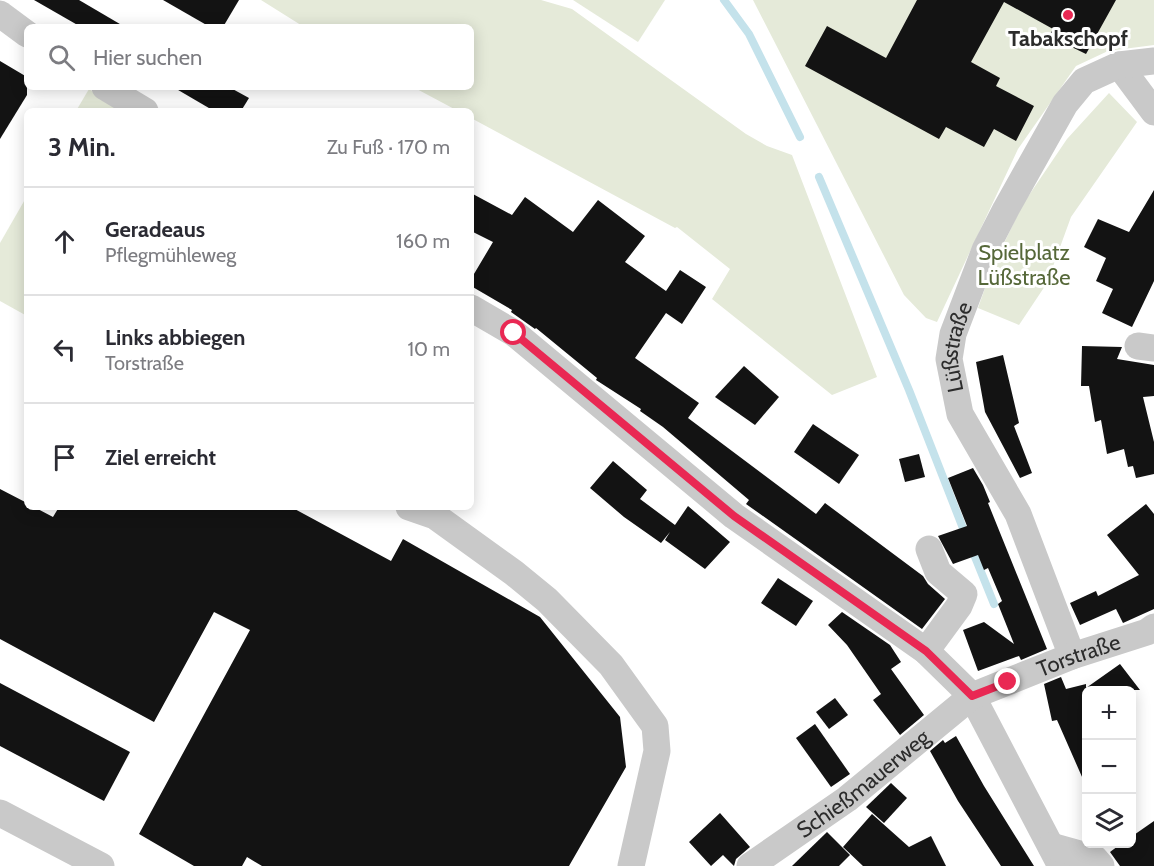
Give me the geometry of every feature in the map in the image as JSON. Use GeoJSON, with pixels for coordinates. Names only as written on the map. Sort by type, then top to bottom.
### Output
{"type":"FeatureCollection","features":[{"type":"Feature","properties":{"kind":"street"},"geometry":{"type":"LineString","coordinates":[[0,14],[24,32]]}},
{"type":"Feature","properties":{"kind":"street","name":"Lüßstraße"},"geometry":{"type":"LineString","coordinates":[[1072,656],[1018,514],[960,414],[949,358],[953,334],[985,250],[1065,104],[1084,81],[1119,65],[1154,61]]}},
{"type":"Feature","properties":{"kind":"street"},"geometry":{"type":"LineString","coordinates":[[1119,65],[1154,112]]}},
{"type":"Feature","properties":{"kind":"street"},"geometry":{"type":"LineString","coordinates":[[110,90],[140,108]]}},
{"type":"Feature","properties":{"kind":"street"},"geometry":{"type":"LineString","coordinates":[[474,310],[514,333],[734,516],[926,651],[972,696],[1013,762],[1056,856],[1094,858],[1101,866]]}},
{"type":"Feature","properties":{"kind":"street"},"geometry":{"type":"LineString","coordinates":[[418,510],[435,516],[514,573],[547,600],[610,665],[655,726],[657,751],[631,866]]}},
{"type":"Feature","properties":{"kind":"street"},"geometry":{"type":"LineString","coordinates":[[926,651],[959,606],[964,594],[938,572],[929,549]]}},
{"type":"Feature","properties":{"kind":"street","name":"Torstraße"},"geometry":{"type":"LineString","coordinates":[[972,696],[1072,656],[1152,633]]}},
{"type":"Feature","properties":{"kind":"street","name":"Schießmauerweg"},"geometry":{"type":"LineString","coordinates":[[750,866],[847,799],[972,696]]}},
{"type":"Feature","properties":{"kind":"street"},"geometry":{"type":"LineString","coordinates":[[0,813],[101,866]]}},
{"type":"Feature","properties":{"kind":"green space"},"geometry":{"type":"Polygon","coordinates":[[[261,0],[541,0],[572,9],[746,134],[767,146],[792,155],[877,377],[832,395],[712,299],[730,269],[677,227],[675,228],[474,120],[474,108],[452,108],[419,90],[474,90],[474,24],[299,24],[261,0]]]}},
{"type":"Feature","properties":{"kind":"green space"},"geometry":{"type":"Polygon","coordinates":[[[573,0],[665,0],[638,42],[573,0]]]}},
{"type":"Feature","properties":{"kind":"green space"},"geometry":{"type":"Polygon","coordinates":[[[753,0],[1154,0],[1154,45],[1108,51],[1076,66],[1018,149],[937,322],[926,318],[904,295],[753,0]]]}},
{"type":"Feature","properties":{"kind":"green space"},"geometry":{"type":"Polygon","coordinates":[[[91,90],[119,108],[78,108],[91,90]]]}},
{"type":"Feature","properties":{"kind":"green space","name":"Spielplatz Lüßstraße"},"geometry":{"type":"Polygon","coordinates":[[[1109,93],[1137,122],[1071,217],[1047,283],[1019,325],[978,308],[992,268],[1023,204],[1067,139],[1109,93]]]}},
{"type":"Feature","properties":{"kind":"green space"},"geometry":{"type":"Polygon","coordinates":[[[24,201],[24,314],[0,301],[0,243],[24,201]]]}},
{"type":"Feature","properties":{"kind":"building"},"geometry":{"type":"Polygon","coordinates":[[[34,0],[79,0],[120,24],[76,24],[34,0]]]}},
{"type":"Feature","properties":{"kind":"building"},"geometry":{"type":"Polygon","coordinates":[[[163,0],[239,0],[225,24],[205,24],[163,0]]]}},
{"type":"Feature","properties":{"kind":"building"},"geometry":{"type":"Polygon","coordinates":[[[917,0],[1116,0],[1086,54],[1049,36],[1053,29],[1004,2],[971,62],[1000,78],[996,86],[1034,106],[1016,141],[994,129],[984,147],[946,127],[939,139],[805,66],[827,26],[886,58],[917,0]]]}},
{"type":"Feature","properties":{"kind":"building"},"geometry":{"type":"Polygon","coordinates":[[[0,61],[24,75],[24,90],[27,90],[27,95],[0,139],[0,61]]]}},
{"type":"Feature","properties":{"kind":"building"},"geometry":{"type":"Polygon","coordinates":[[[178,90],[234,90],[249,98],[243,108],[209,108],[178,90]]]}},
{"type":"Feature","properties":{"kind":"building"},"geometry":{"type":"Polygon","coordinates":[[[1154,190],[1154,281],[1132,327],[1102,313],[1113,289],[1096,281],[1106,258],[1084,247],[1098,219],[1129,232],[1154,190]]]}},
{"type":"Feature","properties":{"kind":"building"},"geometry":{"type":"Polygon","coordinates":[[[474,195],[512,215],[525,197],[573,232],[598,200],[645,236],[625,262],[666,291],[680,270],[706,287],[682,324],[666,313],[635,358],[699,403],[688,418],[816,514],[825,503],[923,576],[928,584],[945,599],[922,629],[746,504],[749,500],[663,427],[640,411],[641,409],[596,380],[597,378],[536,328],[511,312],[512,310],[474,288],[474,274],[493,242],[474,232],[474,195]]]}},
{"type":"Feature","properties":{"kind":"building"},"geometry":{"type":"Polygon","coordinates":[[[1082,346],[1122,347],[1117,359],[1154,365],[1154,396],[1143,397],[1154,442],[1154,474],[1136,478],[1133,466],[1128,467],[1124,449],[1107,454],[1101,420],[1095,422],[1089,386],[1081,386],[1082,346]]]}},
{"type":"Feature","properties":{"kind":"building"},"geometry":{"type":"Polygon","coordinates":[[[1003,355],[1019,423],[1014,426],[1032,473],[1020,478],[985,412],[976,362],[1003,355]]]}},
{"type":"Feature","properties":{"kind":"building"},"geometry":{"type":"Polygon","coordinates":[[[744,366],[779,397],[755,425],[715,397],[744,366]]]}},
{"type":"Feature","properties":{"kind":"building"},"geometry":{"type":"Polygon","coordinates":[[[813,424],[859,455],[839,484],[794,452],[813,424]]]}},
{"type":"Feature","properties":{"kind":"building"},"geometry":{"type":"Polygon","coordinates":[[[919,454],[925,477],[905,482],[899,459],[919,454]]]}},
{"type":"Feature","properties":{"kind":"building"},"geometry":{"type":"Polygon","coordinates":[[[613,461],[647,490],[640,499],[675,525],[688,506],[730,542],[705,569],[665,540],[670,532],[661,543],[624,517],[590,488],[613,461]]]}},
{"type":"Feature","properties":{"kind":"building"},"geometry":{"type":"Polygon","coordinates":[[[973,468],[990,502],[988,503],[1047,649],[1021,660],[1019,656],[978,671],[963,630],[984,622],[1014,644],[998,604],[1002,601],[988,568],[984,570],[978,555],[953,564],[938,536],[967,526],[948,478],[973,468]]]}},
{"type":"Feature","properties":{"kind":"building"},"geometry":{"type":"Polygon","coordinates":[[[0,489],[24,501],[24,510],[40,510],[53,517],[57,510],[297,510],[391,561],[403,539],[540,617],[620,717],[626,767],[569,866],[262,866],[247,857],[242,866],[194,866],[139,834],[250,630],[214,612],[154,722],[0,639],[0,489]]]}},
{"type":"Feature","properties":{"kind":"building"},"geometry":{"type":"Polygon","coordinates":[[[1146,504],[1154,514],[1154,609],[1123,623],[1116,609],[1080,625],[1070,603],[1096,591],[1098,596],[1139,575],[1107,535],[1146,504]]]}},
{"type":"Feature","properties":{"kind":"building"},"geometry":{"type":"Polygon","coordinates":[[[778,578],[813,601],[796,626],[761,603],[778,578]]]}},
{"type":"Feature","properties":{"kind":"building"},"geometry":{"type":"Polygon","coordinates":[[[842,612],[890,645],[901,662],[891,669],[924,715],[900,735],[873,700],[881,694],[847,645],[828,625],[842,612]]]}},
{"type":"Feature","properties":{"kind":"building"},"geometry":{"type":"Polygon","coordinates":[[[1120,664],[1140,690],[1136,690],[1136,686],[1089,686],[1120,664]]]}},
{"type":"Feature","properties":{"kind":"building"},"geometry":{"type":"Polygon","coordinates":[[[1061,677],[1066,689],[1086,684],[1082,686],[1082,777],[1057,720],[1052,721],[1044,684],[1061,677]]]}},
{"type":"Feature","properties":{"kind":"building"},"geometry":{"type":"Polygon","coordinates":[[[0,683],[130,752],[104,801],[0,746],[0,683]]]}},
{"type":"Feature","properties":{"kind":"building"},"geometry":{"type":"Polygon","coordinates":[[[835,698],[848,715],[829,729],[816,712],[835,698]]]}},
{"type":"Feature","properties":{"kind":"building"},"geometry":{"type":"Polygon","coordinates":[[[815,724],[850,774],[831,787],[796,738],[815,724]]]}},
{"type":"Feature","properties":{"kind":"building"},"geometry":{"type":"Polygon","coordinates":[[[956,736],[1034,866],[1001,866],[958,801],[930,751],[943,740],[945,743],[956,736]]]}},
{"type":"Feature","properties":{"kind":"building"},"geometry":{"type":"Polygon","coordinates":[[[891,783],[907,798],[884,823],[866,807],[891,783]]]}},
{"type":"Feature","properties":{"kind":"building"},"geometry":{"type":"Polygon","coordinates":[[[720,813],[750,847],[736,859],[734,866],[723,855],[711,866],[689,842],[720,813]]]}},
{"type":"Feature","properties":{"kind":"building"},"geometry":{"type":"Polygon","coordinates":[[[872,814],[909,847],[931,836],[946,866],[863,866],[843,847],[872,814]]]}},
{"type":"Feature","properties":{"kind":"building"},"geometry":{"type":"Polygon","coordinates":[[[1154,821],[1154,866],[1120,866],[1110,852],[1115,848],[1136,848],[1136,834],[1154,821]]]}},
{"type":"Feature","properties":{"kind":"building"},"geometry":{"type":"Polygon","coordinates":[[[827,832],[850,855],[839,866],[792,866],[827,832]]]}},
{"type":"Feature","properties":{"kind":"waterway"},"geometry":{"type":"LineString","coordinates":[[724,0],[749,34],[800,137]]}},
{"type":"Feature","properties":{"kind":"waterway"},"geometry":{"type":"LineString","coordinates":[[819,177],[909,390],[966,536]]}},
{"type":"Feature","properties":{"kind":"waterway"},"geometry":{"type":"LineString","coordinates":[[971,547],[994,604]]}},
{"type":"Feature","properties":{"kind":"place","name":"Tabakschopf"},"geometry":{"type":"Point","coordinates":[1068,15]}},
{"type":"Feature","properties":{"kind":"route"},"geometry":{"type":"LineString","coordinates":[[514,333],[734,516],[926,651],[972,696],[1008,682]]}}]}
